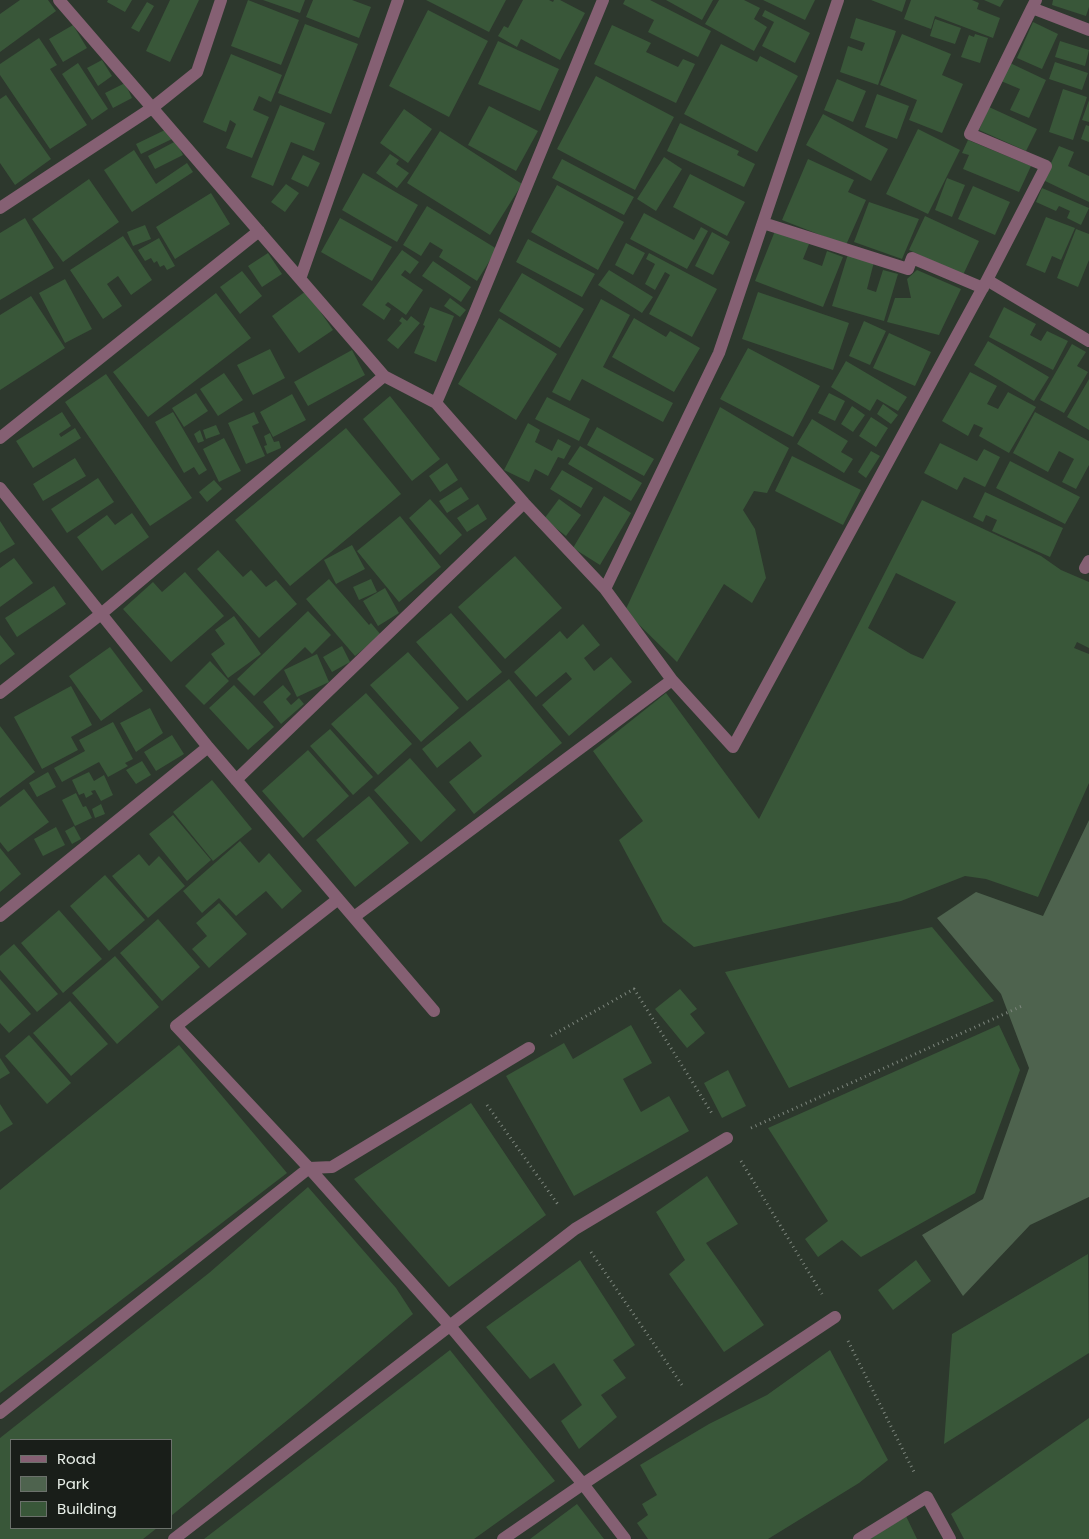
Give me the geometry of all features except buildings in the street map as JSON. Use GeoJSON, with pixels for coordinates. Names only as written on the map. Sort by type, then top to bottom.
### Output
{"type":"FeatureCollection","features":[{"type":"Feature","properties":{"kind":"street"},"geometry":{"type":"LineString","coordinates":[[60,0],[384,376],[436,403],[524,503],[605,589],[672,680],[733,747],[985,284],[1046,166],[970,134],[1034,4],[1089,30]]}},
{"type":"Feature","properties":{"kind":"street"},"geometry":{"type":"LineString","coordinates":[[0,208],[152,108],[197,72],[221,0]]}},
{"type":"Feature","properties":{"kind":"street"},"geometry":{"type":"LineString","coordinates":[[300,280],[398,0]]}},
{"type":"Feature","properties":{"kind":"street"},"geometry":{"type":"LineString","coordinates":[[436,403],[474,317],[602,0]]}},
{"type":"Feature","properties":{"kind":"street"},"geometry":{"type":"LineString","coordinates":[[605,589],[719,353],[838,0]]}},
{"type":"Feature","properties":{"kind":"street"},"geometry":{"type":"LineString","coordinates":[[763,223],[908,269],[912,258],[985,284],[1089,341]]}},
{"type":"Feature","properties":{"kind":"street"},"geometry":{"type":"LineString","coordinates":[[0,438],[259,231]]}},
{"type":"Feature","properties":{"kind":"street"},"geometry":{"type":"LineString","coordinates":[[0,693],[101,614],[384,376]]}},
{"type":"Feature","properties":{"kind":"street"},"geometry":{"type":"LineString","coordinates":[[0,488],[208,747],[337,900],[354,917],[434,1011]]}},
{"type":"Feature","properties":{"kind":"street"},"geometry":{"type":"LineString","coordinates":[[236,780],[524,503]]}},
{"type":"Feature","properties":{"kind":"street"},"geometry":{"type":"LineString","coordinates":[[354,917],[672,680]]}},
{"type":"Feature","properties":{"kind":"street"},"geometry":{"type":"LineString","coordinates":[[0,916],[208,747]]}},
{"type":"Feature","properties":{"kind":"street"},"geometry":{"type":"LineString","coordinates":[[337,900],[176,1026],[309,1168],[450,1326],[583,1484],[625,1539]]}},
{"type":"Feature","properties":{"kind":"street"},"geometry":{"type":"LineString","coordinates":[[0,1412],[309,1168],[332,1166],[529,1048]]}},
{"type":"Feature","properties":{"kind":"street"},"geometry":{"type":"LineString","coordinates":[[174,1539],[575,1229],[727,1138]]}},
{"type":"Feature","properties":{"kind":"street"},"geometry":{"type":"LineString","coordinates":[[503,1539],[835,1316]]}},
{"type":"Feature","properties":{"kind":"street"},"geometry":{"type":"LineString","coordinates":[[860,1539],[927,1497],[950,1539]]}},
{"type":"Feature","properties":{"kind":"path"},"geometry":{"type":"LineString","coordinates":[[529,1048],[634,989],[835,1316],[927,1497]]}},
{"type":"Feature","properties":{"kind":"path"},"geometry":{"type":"LineString","coordinates":[[727,1138],[1022,1006]]}},
{"type":"Feature","properties":{"kind":"green space"},"geometry":{"type":"Polygon","coordinates":[[[1089,820],[1089,1197],[1030,1225],[963,1296],[922,1235],[983,1199],[1029,1068],[1001,994],[937,918],[976,892],[1043,916],[1089,820]]]}}]}
